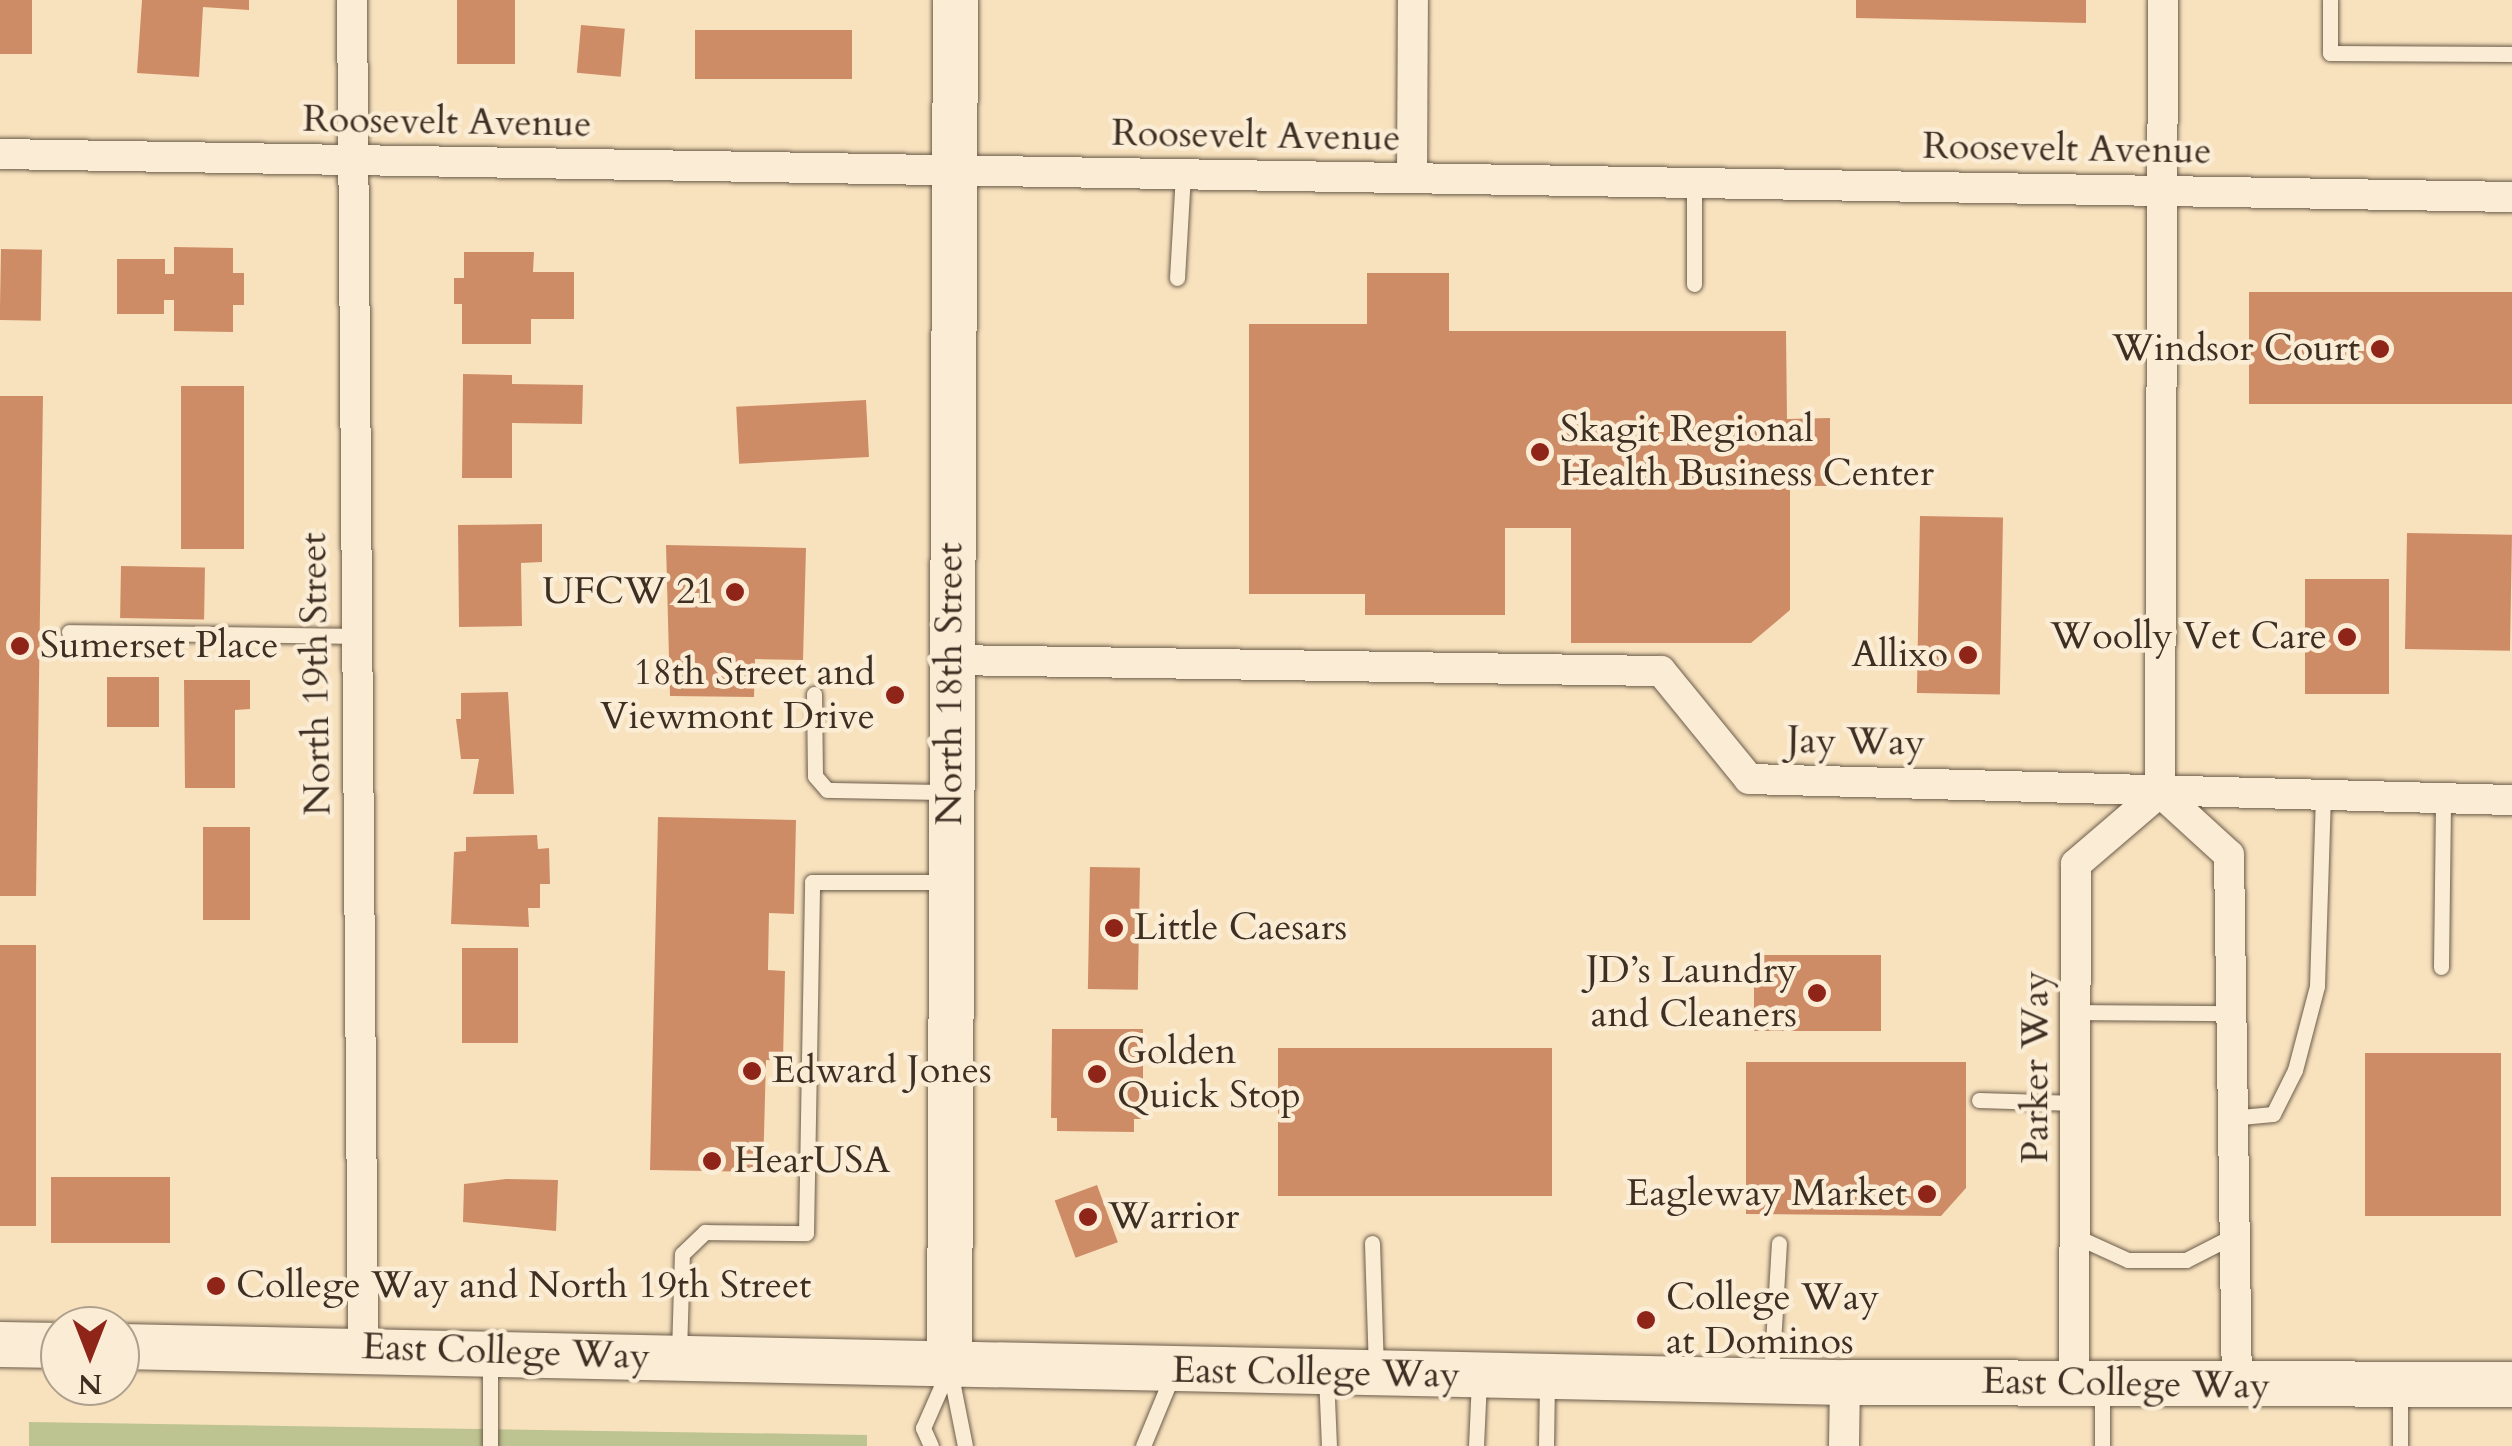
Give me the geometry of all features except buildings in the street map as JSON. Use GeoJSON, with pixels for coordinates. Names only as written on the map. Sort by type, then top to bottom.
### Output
{"type":"FeatureCollection","features":[{"type":"Feature","properties":{"kind":"main road","name":"North 18th Street"},"geometry":{"type":"LineString","coordinates":[[949,1367],[955,0]]}},
{"type":"Feature","properties":{"kind":"main road"},"geometry":{"type":"LineString","coordinates":[[0,1344],[40,1345]]}},
{"type":"Feature","properties":{"kind":"main road","name":"East College Way"},"geometry":{"type":"LineString","coordinates":[[140,1346],[363,1348],[949,1367],[1326,1374],[2237,1386],[2512,1384]]}},
{"type":"Feature","properties":{"kind":"street","name":"North 19th Street"},"geometry":{"type":"LineString","coordinates":[[352,0],[350,160],[363,1348]]}},
{"type":"Feature","properties":{"kind":"street"},"geometry":{"type":"LineString","coordinates":[[1412,178],[1414,0]]}},
{"type":"Feature","properties":{"kind":"street"},"geometry":{"type":"LineString","coordinates":[[2163,0],[2160,792],[2230,855],[2230,1118],[2237,1386]]}},
{"type":"Feature","properties":{"kind":"street","name":"Roosevelt Avenue"},"geometry":{"type":"LineString","coordinates":[[0,154],[2512,197]]}},
{"type":"Feature","properties":{"kind":"street","name":"Jay Way"},"geometry":{"type":"LineString","coordinates":[[950,660],[1661,671],[1749,779],[2512,800]]}},
{"type":"Feature","properties":{"kind":"street","name":"Parker Way"},"geometry":{"type":"LineString","coordinates":[[2088,1383],[2075,1236],[2076,864],[2160,792]]}},
{"type":"Feature","properties":{"kind":"street"},"geometry":{"type":"LineString","coordinates":[[1844,1446],[1845,1382]]}},
{"type":"Feature","properties":{"kind":"lane"},"geometry":{"type":"LineString","coordinates":[[2330,0],[2330,53],[2512,54]]}},
{"type":"Feature","properties":{"kind":"lane"},"geometry":{"type":"LineString","coordinates":[[1177,278],[1183,175]]}},
{"type":"Feature","properties":{"kind":"lane"},"geometry":{"type":"LineString","coordinates":[[1694,182],[1694,284]]}},
{"type":"Feature","properties":{"kind":"lane"},"geometry":{"type":"LineString","coordinates":[[69,632],[355,636]]}},
{"type":"Feature","properties":{"kind":"lane"},"geometry":{"type":"LineString","coordinates":[[814,694],[815,776],[827,790],[950,792]]}},
{"type":"Feature","properties":{"kind":"lane"},"geometry":{"type":"LineString","coordinates":[[2230,1118],[2273,1114],[2295,1070],[2317,986],[2322,794]]}},
{"type":"Feature","properties":{"kind":"lane"},"geometry":{"type":"LineString","coordinates":[[2441,967],[2443,796]]}},
{"type":"Feature","properties":{"kind":"lane"},"geometry":{"type":"LineString","coordinates":[[679,1357],[682,1254],[705,1232],[806,1233],[812,882],[950,882]]}},
{"type":"Feature","properties":{"kind":"lane"},"geometry":{"type":"LineString","coordinates":[[2076,1012],[2230,1013]]}},
{"type":"Feature","properties":{"kind":"lane"},"geometry":{"type":"LineString","coordinates":[[1979,1100],[2076,1103]]}},
{"type":"Feature","properties":{"kind":"lane"},"geometry":{"type":"LineString","coordinates":[[2075,1236],[2128,1260],[2186,1260],[2235,1235]]}},
{"type":"Feature","properties":{"kind":"lane"},"geometry":{"type":"LineString","coordinates":[[1372,1243],[1376,1374]]}},
{"type":"Feature","properties":{"kind":"lane"},"geometry":{"type":"LineString","coordinates":[[1771,1381],[1779,1244]]}},
{"type":"Feature","properties":{"kind":"lane"},"geometry":{"type":"LineString","coordinates":[[490,1351],[490,1446]]}},
{"type":"Feature","properties":{"kind":"lane"},"geometry":{"type":"LineString","coordinates":[[931,1446],[923,1428],[949,1367]]}},
{"type":"Feature","properties":{"kind":"lane"},"geometry":{"type":"LineString","coordinates":[[949,1367],[965,1446]]}},
{"type":"Feature","properties":{"kind":"lane"},"geometry":{"type":"LineString","coordinates":[[1143,1446],[1174,1371]]}},
{"type":"Feature","properties":{"kind":"lane"},"geometry":{"type":"LineString","coordinates":[[1326,1374],[1329,1446]]}},
{"type":"Feature","properties":{"kind":"lane"},"geometry":{"type":"LineString","coordinates":[[1476,1446],[1480,1376]]}},
{"type":"Feature","properties":{"kind":"lane"},"geometry":{"type":"LineString","coordinates":[[1546,1377],[1546,1446]]}},
{"type":"Feature","properties":{"kind":"lane"},"geometry":{"type":"LineString","coordinates":[[2088,1383],[2102,1446]]}},
{"type":"Feature","properties":{"kind":"lane"},"geometry":{"type":"LineString","coordinates":[[2400,1385],[2400,1446]]}},
{"type":"Feature","properties":{"kind":"green space"},"geometry":{"type":"Polygon","coordinates":[[[29,1422],[867,1435],[867,1446],[29,1446],[29,1422]]]}},
{"type":"Feature","properties":{"kind":"place","name":"Windsor Court"},"geometry":{"type":"Point","coordinates":[2380,349]}},
{"type":"Feature","properties":{"kind":"place","name":"Skagit Regional Health Business Center"},"geometry":{"type":"Point","coordinates":[1540,452]}},
{"type":"Feature","properties":{"kind":"place","name":"UFCW 21"},"geometry":{"type":"Point","coordinates":[735,592]}},
{"type":"Feature","properties":{"kind":"place","name":"Woolly Vet Care"},"geometry":{"type":"Point","coordinates":[2347,637]}},
{"type":"Feature","properties":{"kind":"place","name":"Sumerset Place"},"geometry":{"type":"Point","coordinates":[20,646]}},
{"type":"Feature","properties":{"kind":"place","name":"Allixo"},"geometry":{"type":"Point","coordinates":[1968,655]}},
{"type":"Feature","properties":{"kind":"place","name":"18th Street and Viewmont Drive"},"geometry":{"type":"Point","coordinates":[895,695]}},
{"type":"Feature","properties":{"kind":"place","name":"Little Caesars"},"geometry":{"type":"Point","coordinates":[1114,928]}},
{"type":"Feature","properties":{"kind":"place","name":"JD’s Laundry and Cleaners"},"geometry":{"type":"Point","coordinates":[1817,993]}},
{"type":"Feature","properties":{"kind":"place","name":"Edward Jones"},"geometry":{"type":"Point","coordinates":[752,1071]}},
{"type":"Feature","properties":{"kind":"place","name":"Golden Quick Stop"},"geometry":{"type":"Point","coordinates":[1097,1074]}},
{"type":"Feature","properties":{"kind":"place","name":"HearUSA"},"geometry":{"type":"Point","coordinates":[712,1161]}},
{"type":"Feature","properties":{"kind":"place","name":"Eagleway Market"},"geometry":{"type":"Point","coordinates":[1927,1194]}},
{"type":"Feature","properties":{"kind":"place","name":"Warrior"},"geometry":{"type":"Point","coordinates":[1088,1217]}},
{"type":"Feature","properties":{"kind":"place","name":"College Way and North 19th Street"},"geometry":{"type":"Point","coordinates":[216,1286]}},
{"type":"Feature","properties":{"kind":"place","name":"College Way at Dominos"},"geometry":{"type":"Point","coordinates":[1646,1320]}}]}
